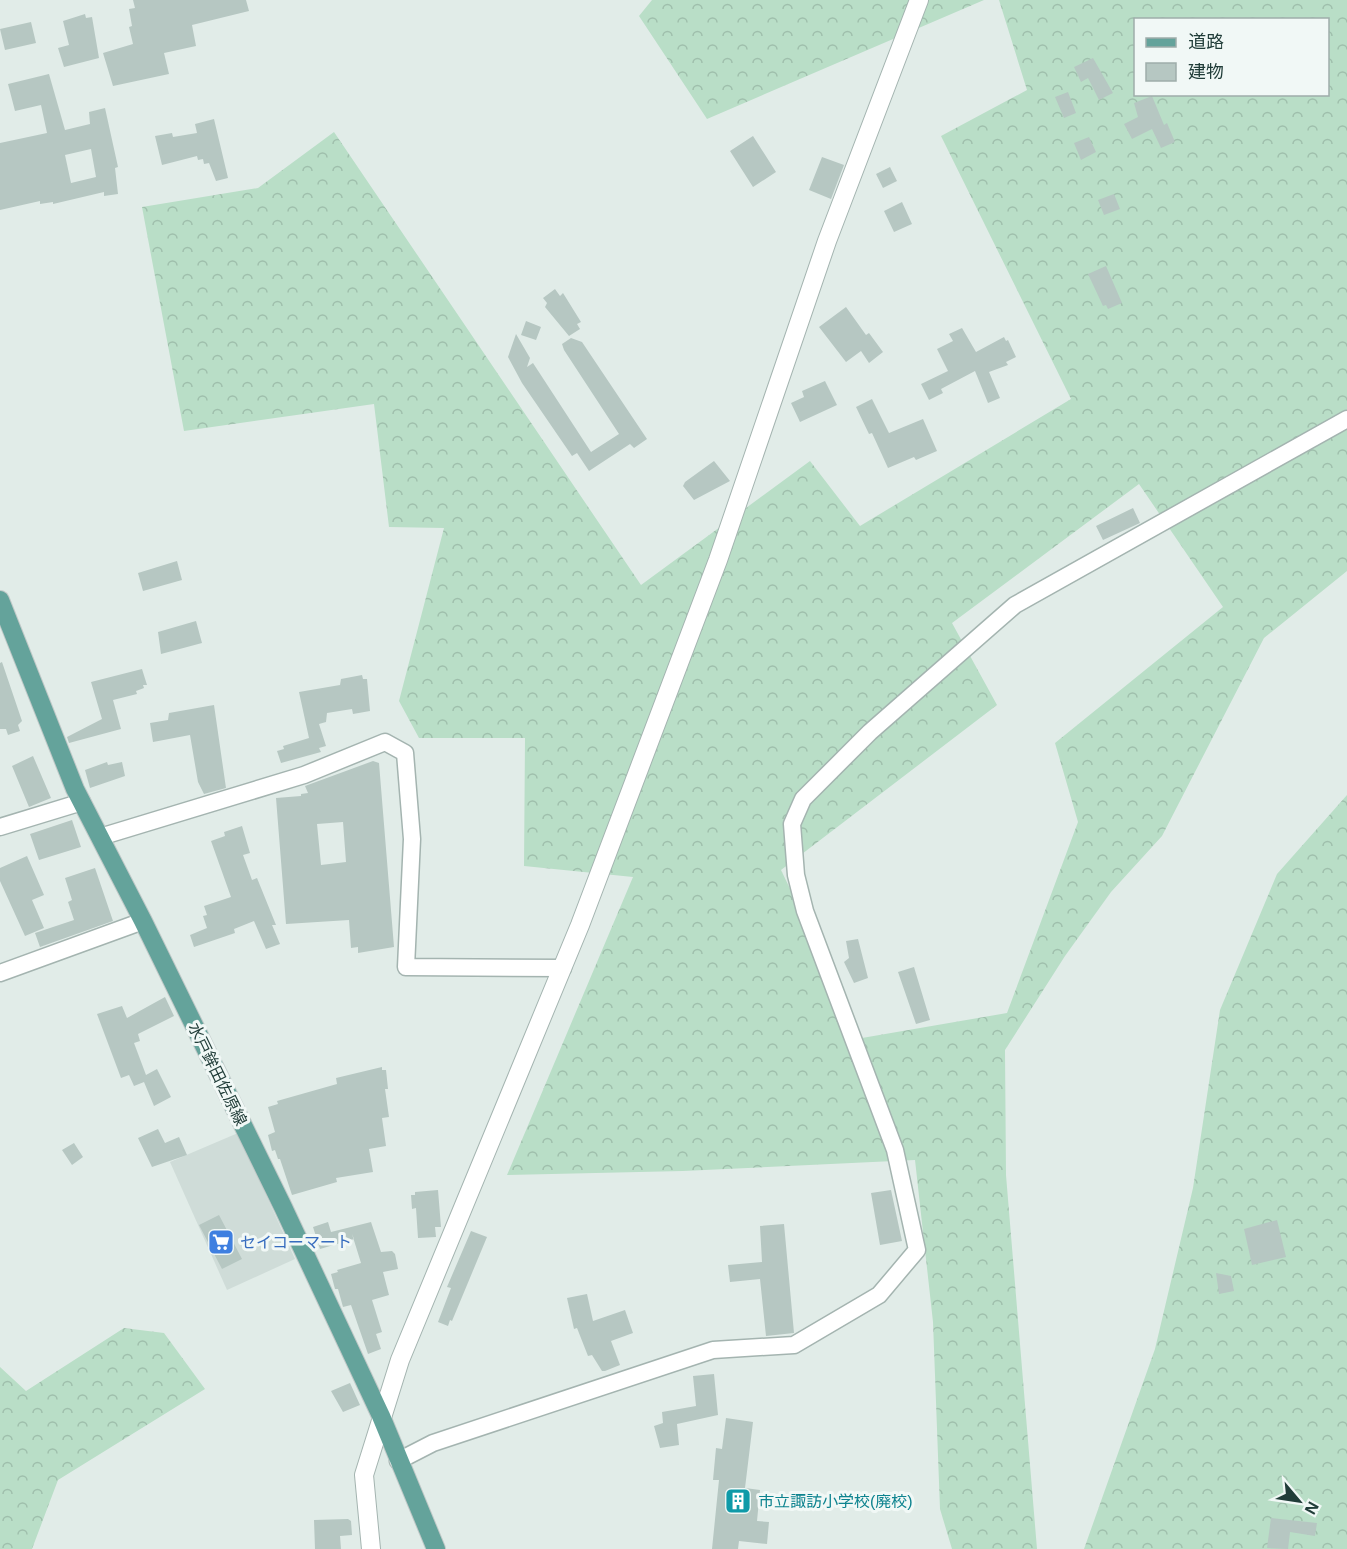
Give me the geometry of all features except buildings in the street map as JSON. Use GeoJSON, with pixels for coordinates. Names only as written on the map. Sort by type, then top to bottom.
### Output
{"type":"FeatureCollection","features":[{"type":"Feature","properties":{"kind":"main road","name":"水戸鉾田佐原線"},"geometry":{"type":"LineString","coordinates":[[0,600],[82,802],[144,921],[381,1416],[436,1549]]}},
{"type":"Feature","properties":{"kind":"street"},"geometry":{"type":"LineString","coordinates":[[371,1549],[364,1475],[400,1360],[563,968],[718,560],[827,241],[919,0]]}},
{"type":"Feature","properties":{"kind":"street"},"geometry":{"type":"LineString","coordinates":[[398,1461],[433,1443],[712,1350],[794,1345],[879,1295],[917,1250],[895,1150],[805,911],[796,875],[792,824],[803,799],[870,732],[1015,605],[1347,419]]}},
{"type":"Feature","properties":{"kind":"street"},"geometry":{"type":"LineString","coordinates":[[100,837],[304,775],[385,742],[405,753],[412,839],[406,967],[563,968]]}},
{"type":"Feature","properties":{"kind":"street"},"geometry":{"type":"LineString","coordinates":[[0,828],[82,802]]}},
{"type":"Feature","properties":{"kind":"street"},"geometry":{"type":"LineString","coordinates":[[0,973],[144,921]]}},
{"type":"Feature","properties":{"kind":"shaded area"},"geometry":{"type":"Polygon","coordinates":[[[238,1133],[295,1259],[227,1290],[170,1162],[238,1133]]]}},
{"type":"Feature","properties":{"kind":"green space"},"geometry":{"type":"Polygon","coordinates":[[[652,0],[984,0],[707,119],[639,16],[652,0]]]}},
{"type":"Feature","properties":{"kind":"green space"},"geometry":{"type":"Polygon","coordinates":[[[999,0],[1347,0],[1347,571],[1264,638],[1162,836],[1111,892],[1065,956],[1005,1050],[1006,1175],[1037,1549],[952,1549],[940,1509],[933,1322],[915,1160],[683,1171],[507,1175],[633,877],[524,866],[525,738],[419,738],[399,701],[444,528],[389,527],[374,404],[184,431],[142,207],[258,188],[334,132],[641,585],[810,461],[860,526],[1071,399],[941,136],[1027,90],[999,0]],[[1139,484],[952,623],[997,705],[781,870],[862,1038],[1007,1013],[1078,822],[1055,743],[1223,607],[1139,484]]]}},
{"type":"Feature","properties":{"kind":"green space"},"geometry":{"type":"Polygon","coordinates":[[[1347,795],[1347,1549],[1084,1549],[1155,1349],[1193,1188],[1220,1010],[1277,874],[1347,795]]]}},
{"type":"Feature","properties":{"kind":"green space"},"geometry":{"type":"Polygon","coordinates":[[[124,1328],[164,1333],[205,1389],[58,1480],[32,1549],[0,1549],[0,1367],[26,1391],[124,1328]]]}},
{"type":"Feature","properties":{"kind":"place","name":"セイコーマート"},"geometry":{"type":"Point","coordinates":[221,1242]}},
{"type":"Feature","properties":{"kind":"place","name":"市立諏訪小学校(廃校)"},"geometry":{"type":"Point","coordinates":[738,1501]}}]}
